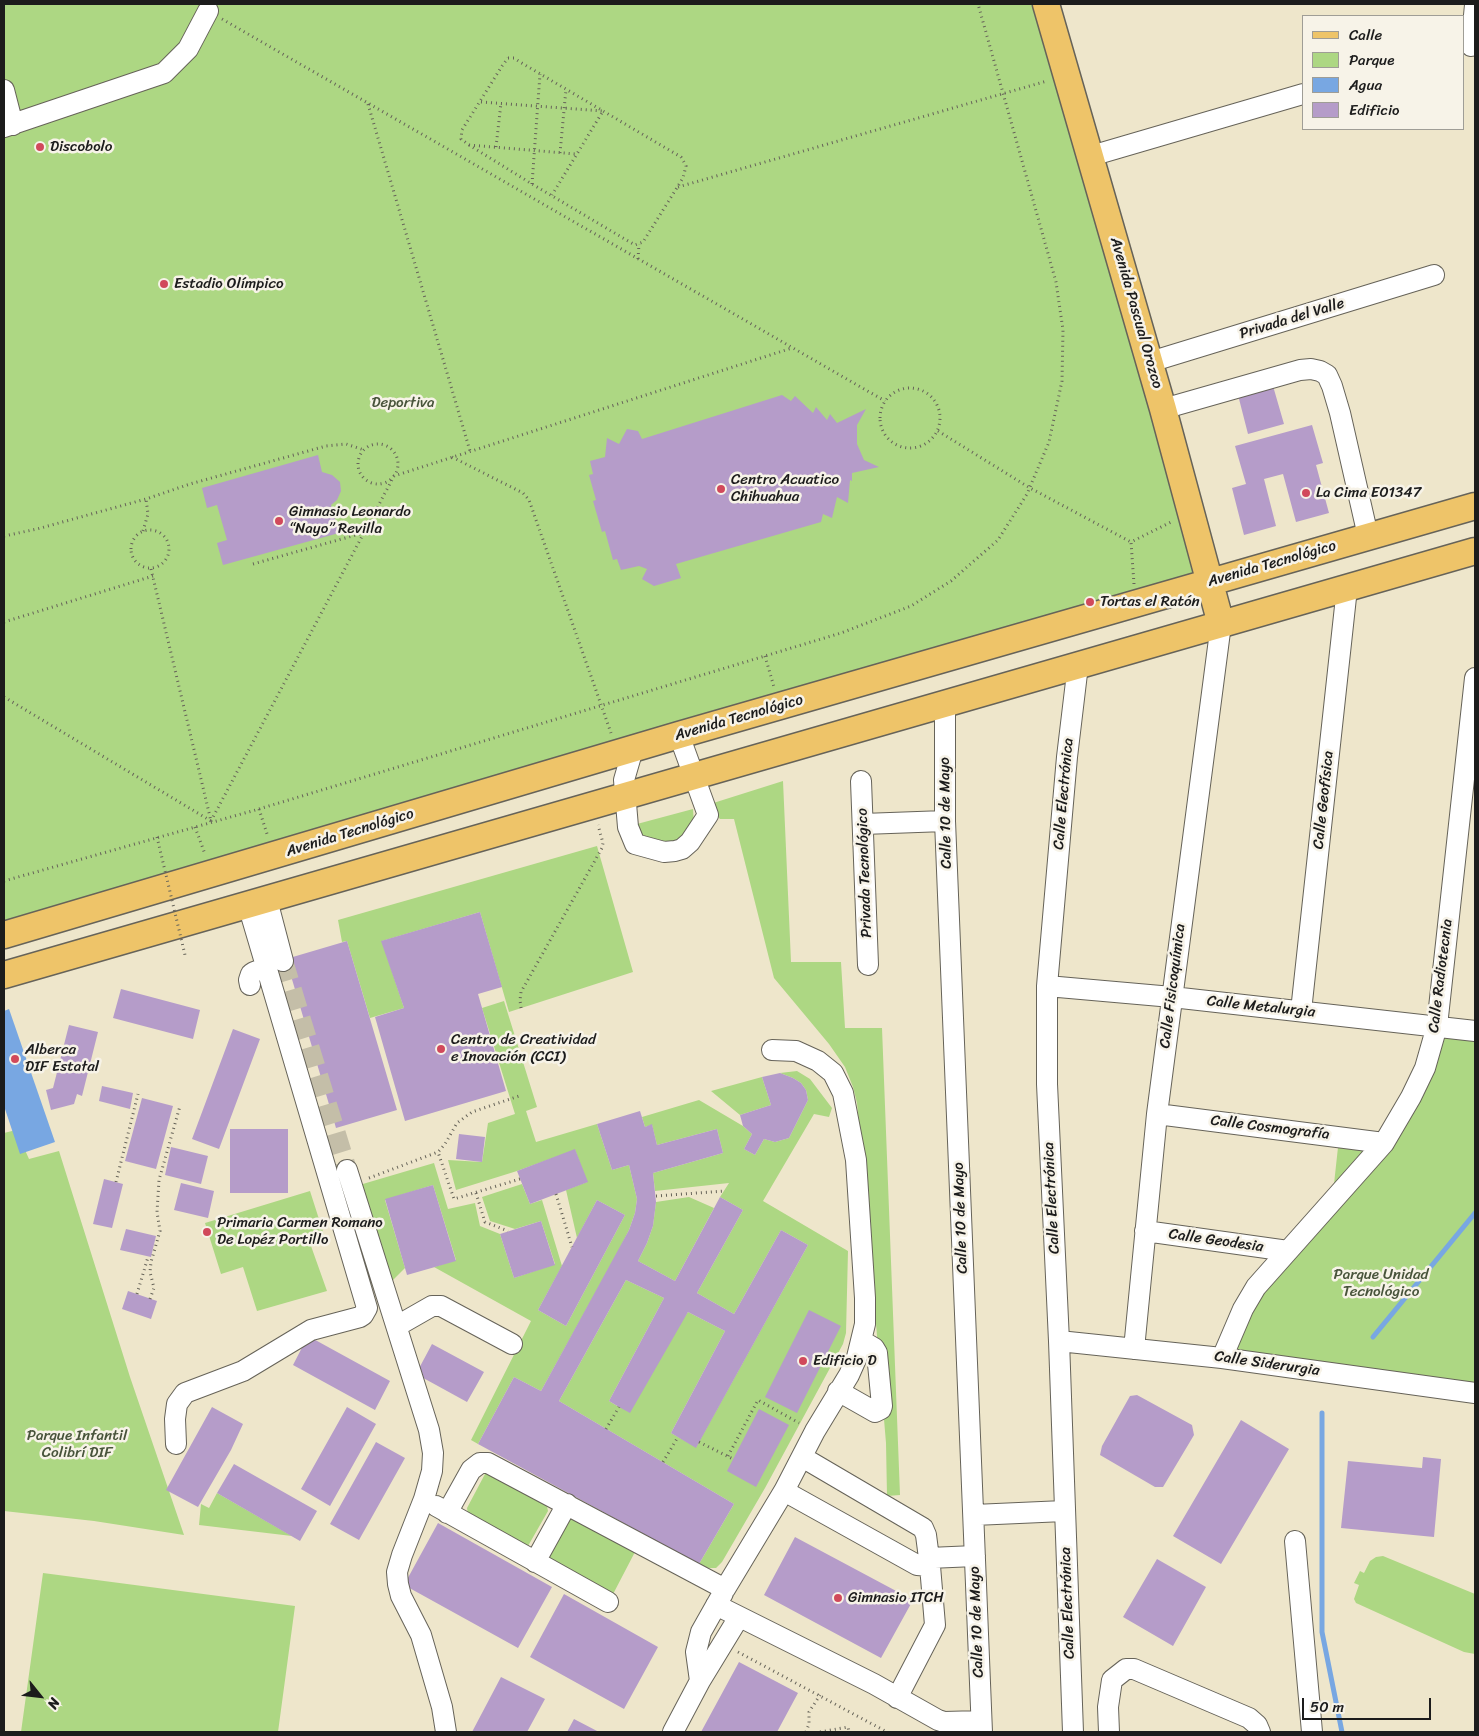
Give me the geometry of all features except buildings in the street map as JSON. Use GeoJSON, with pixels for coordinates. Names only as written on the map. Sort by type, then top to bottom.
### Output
{"type":"FeatureCollection","features":[{"type":"Feature","properties":{"kind":"main road","name":"Avenida Pascual Orozco"},"geometry":{"type":"LineString","coordinates":[[1046,4],[1150,362],[1221,624]]}},
{"type":"Feature","properties":{"kind":"main road","name":"Avenida Tecnológico"},"geometry":{"type":"LineString","coordinates":[[4,935],[780,706],[1475,506]]}},
{"type":"Feature","properties":{"kind":"main road"},"geometry":{"type":"LineString","coordinates":[[4,976],[1475,551]]}},
{"type":"Feature","properties":{"kind":"street"},"geometry":{"type":"LineString","coordinates":[[1470,46],[1475,5]]}},
{"type":"Feature","properties":{"kind":"street"},"geometry":{"type":"LineString","coordinates":[[4,90],[8,126],[164,73],[188,49],[208,11]]}},
{"type":"Feature","properties":{"kind":"street"},"geometry":{"type":"LineString","coordinates":[[1091,156],[1302,94]]}},
{"type":"Feature","properties":{"kind":"street","name":"Privada del Valle"},"geometry":{"type":"LineString","coordinates":[[1150,362],[1434,275]]}},
{"type":"Feature","properties":{"kind":"street"},"geometry":{"type":"LineString","coordinates":[[1163,409],[1300,370],[1311,369],[1320,371],[1327,376],[1335,395],[1368,536]]}},
{"type":"Feature","properties":{"kind":"street","name":"Calle Geofísica"},"geometry":{"type":"LineString","coordinates":[[1301,1011],[1347,588]]}},
{"type":"Feature","properties":{"kind":"street","name":"Calle Fisicoquímica"},"geometry":{"type":"LineString","coordinates":[[1134,1349],[1157,1114],[1221,624]]}},
{"type":"Feature","properties":{"kind":"street","name":"Calle Electrónica"},"geometry":{"type":"LineString","coordinates":[[1073,1732],[1059,1342],[1047,1084],[1047,986],[1078,665]]}},
{"type":"Feature","properties":{"kind":"street","name":"Calle Radiotecnia"},"geometry":{"type":"LineString","coordinates":[[1222,1358],[1250,1297],[1268,1272],[1384,1143],[1425,1068],[1437,1026],[1475,678]]}},
{"type":"Feature","properties":{"kind":"street","name":"Calle 10 de Mayo"},"geometry":{"type":"LineString","coordinates":[[944,703],[945,821],[981,1726]]}},
{"type":"Feature","properties":{"kind":"street"},"geometry":{"type":"LineString","coordinates":[[626,751],[625,798],[628,827],[635,844],[664,852],[675,852],[690,842],[708,815],[679,736]]}},
{"type":"Feature","properties":{"kind":"street","name":"Privada Tecnológico"},"geometry":{"type":"LineString","coordinates":[[861,781],[868,965]]}},
{"type":"Feature","properties":{"kind":"street"},"geometry":{"type":"LineString","coordinates":[[863,824],[945,821]]}},
{"type":"Feature","properties":{"kind":"street"},"geometry":{"type":"LineString","coordinates":[[176,1444],[175,1419],[177,1404],[185,1393],[243,1371],[311,1330],[360,1317],[367,1308],[257,902]]}},
{"type":"Feature","properties":{"kind":"street"},"geometry":{"type":"LineString","coordinates":[[250,985],[251,974],[275,964]]}},
{"type":"Feature","properties":{"kind":"street","name":"Calle Metalurgia"},"geometry":{"type":"LineString","coordinates":[[1047,986],[1172,997],[1475,1031]]}},
{"type":"Feature","properties":{"kind":"street"},"geometry":{"type":"LineString","coordinates":[[700,1681],[696,1652],[701,1632],[784,1491],[857,1357],[865,1324],[856,1160],[843,1093],[834,1073],[818,1061],[796,1051],[772,1050]]}},
{"type":"Feature","properties":{"kind":"street","name":"Calle Cosmografía"},"geometry":{"type":"LineString","coordinates":[[1157,1114],[1384,1143]]}},
{"type":"Feature","properties":{"kind":"street"},"geometry":{"type":"LineString","coordinates":[[349,1177],[429,1430],[433,1453],[432,1471],[402,1556],[398,1572],[398,1584],[401,1596],[421,1635],[442,1707],[446,1732]]}},
{"type":"Feature","properties":{"kind":"street","name":"Calle Geodesia"},"geometry":{"type":"LineString","coordinates":[[1145,1231],[1288,1251]]}},
{"type":"Feature","properties":{"kind":"street"},"geometry":{"type":"LineString","coordinates":[[397,1326],[432,1306],[441,1306],[512,1344]]}},
{"type":"Feature","properties":{"kind":"street"},"geometry":{"type":"LineString","coordinates":[[838,1391],[875,1412],[881,1409],[877,1353],[874,1348],[862,1341]]}},
{"type":"Feature","properties":{"kind":"street","name":"Calle Siderurgia"},"geometry":{"type":"LineString","coordinates":[[1059,1342],[1222,1358],[1475,1393]]}},
{"type":"Feature","properties":{"kind":"street"},"geometry":{"type":"LineString","coordinates":[[802,1458],[923,1528],[926,1535],[935,1625],[897,1698]]}},
{"type":"Feature","properties":{"kind":"street"},"geometry":{"type":"LineString","coordinates":[[447,1513],[471,1470],[480,1463],[488,1462],[567,1504],[720,1597],[740,1617],[874,1684],[944,1722],[981,1726]]}},
{"type":"Feature","properties":{"kind":"street"},"geometry":{"type":"LineString","coordinates":[[784,1491],[917,1565],[975,1556]]}},
{"type":"Feature","properties":{"kind":"street"},"geometry":{"type":"LineString","coordinates":[[424,1498],[447,1513],[608,1602]]}},
{"type":"Feature","properties":{"kind":"street"},"geometry":{"type":"LineString","coordinates":[[535,1562],[567,1504]]}},
{"type":"Feature","properties":{"kind":"street"},"geometry":{"type":"LineString","coordinates":[[974,1515],[1064,1511]]}},
{"type":"Feature","properties":{"kind":"street"},"geometry":{"type":"LineString","coordinates":[[1295,1541],[1312,1732]]}},
{"type":"Feature","properties":{"kind":"street"},"geometry":{"type":"LineString","coordinates":[[673,1732],[700,1681],[740,1617]]}},
{"type":"Feature","properties":{"kind":"street"},"geometry":{"type":"LineString","coordinates":[[1109,1732],[1108,1707],[1112,1680],[1126,1669],[1134,1669],[1249,1718],[1257,1724],[1260,1732]]}},
{"type":"Feature","properties":{"kind":"path"},"geometry":{"type":"LineString","coordinates":[[4,881],[258,809],[841,633],[911,606],[951,581],[998,540],[1030,488],[1049,442],[1062,381],[1063,330],[1056,282],[978,4]]}},
{"type":"Feature","properties":{"kind":"path"},"geometry":{"type":"LineString","coordinates":[[208,11],[885,401]]}},
{"type":"Feature","properties":{"kind":"path"},"geometry":{"type":"LineString","coordinates":[[508,58],[514,58],[566,89],[681,158],[686,166],[684,178],[646,238],[639,244],[635,245],[623,238],[461,139],[461,133],[508,58]]}},
{"type":"Feature","properties":{"kind":"path"},"geometry":{"type":"LineString","coordinates":[[532,184],[540,74]]}},
{"type":"Feature","properties":{"kind":"path"},"geometry":{"type":"LineString","coordinates":[[678,187],[1067,75]]}},
{"type":"Feature","properties":{"kind":"path"},"geometry":{"type":"LineString","coordinates":[[560,153],[566,89]]}},
{"type":"Feature","properties":{"kind":"path"},"geometry":{"type":"LineString","coordinates":[[481,102],[603,111]]}},
{"type":"Feature","properties":{"kind":"path"},"geometry":{"type":"LineString","coordinates":[[368,103],[470,451]]}},
{"type":"Feature","properties":{"kind":"path"},"geometry":{"type":"LineString","coordinates":[[496,148],[500,103]]}},
{"type":"Feature","properties":{"kind":"path"},"geometry":{"type":"LineString","coordinates":[[552,195],[603,111]]}},
{"type":"Feature","properties":{"kind":"path"},"geometry":{"type":"LineString","coordinates":[[469,145],[576,154]]}},
{"type":"Feature","properties":{"kind":"path"},"geometry":{"type":"LineString","coordinates":[[638,259],[639,244]]}},
{"type":"Feature","properties":{"kind":"path"},"geometry":{"type":"LineString","coordinates":[[211,822],[394,476],[397,463],[393,451],[376,444],[364,450],[358,461],[361,474],[365,479],[377,484],[383,483],[394,476],[792,348]]}},
{"type":"Feature","properties":{"kind":"path"},"geometry":{"type":"LineString","coordinates":[[911,387],[921,389],[930,394],[936,401],[940,411],[941,421],[938,431],[932,439],[920,446],[905,448],[896,444],[882,430],[881,410],[885,401],[892,393],[911,387]]}},
{"type":"Feature","properties":{"kind":"path"},"geometry":{"type":"LineString","coordinates":[[938,431],[1030,488],[1131,542]]}},
{"type":"Feature","properties":{"kind":"path"},"geometry":{"type":"LineString","coordinates":[[4,536],[37,529],[146,499],[190,484],[326,446],[346,444],[364,450]]}},
{"type":"Feature","properties":{"kind":"path"},"geometry":{"type":"LineString","coordinates":[[452,457],[523,493],[529,500],[601,706],[626,751]]}},
{"type":"Feature","properties":{"kind":"path"},"geometry":{"type":"LineString","coordinates":[[143,531],[156,531],[162,534],[169,545],[167,558],[158,567],[151,569],[139,566],[135,562],[130,550],[133,539],[143,531],[148,514],[146,499]]}},
{"type":"Feature","properties":{"kind":"path"},"geometry":{"type":"LineString","coordinates":[[1131,542],[1191,512]]}},
{"type":"Feature","properties":{"kind":"path"},"geometry":{"type":"LineString","coordinates":[[253,564],[363,533]]}},
{"type":"Feature","properties":{"kind":"path"},"geometry":{"type":"LineString","coordinates":[[1131,542],[1135,603]]}},
{"type":"Feature","properties":{"kind":"path"},"geometry":{"type":"LineString","coordinates":[[151,569],[211,822]]}},
{"type":"Feature","properties":{"kind":"path"},"geometry":{"type":"LineString","coordinates":[[4,622],[153,576]]}},
{"type":"Feature","properties":{"kind":"path"},"geometry":{"type":"LineString","coordinates":[[765,656],[780,706]]}},
{"type":"Feature","properties":{"kind":"path"},"geometry":{"type":"LineString","coordinates":[[4,697],[211,822]]}},
{"type":"Feature","properties":{"kind":"path"},"geometry":{"type":"LineString","coordinates":[[521,1008],[521,992],[602,848],[603,843],[593,806]]}},
{"type":"Feature","properties":{"kind":"path"},"geometry":{"type":"LineString","coordinates":[[258,809],[274,856]]}},
{"type":"Feature","properties":{"kind":"path"},"geometry":{"type":"LineString","coordinates":[[195,827],[212,874]]}},
{"type":"Feature","properties":{"kind":"path"},"geometry":{"type":"LineString","coordinates":[[157,837],[185,955]]}},
{"type":"Feature","properties":{"kind":"path"},"geometry":{"type":"LineString","coordinates":[[116,1182],[138,1094]]}},
{"type":"Feature","properties":{"kind":"path"},"geometry":{"type":"LineString","coordinates":[[349,1177],[438,1152],[457,1123],[472,1112],[522,1095]]}},
{"type":"Feature","properties":{"kind":"path"},"geometry":{"type":"LineString","coordinates":[[150,1299],[154,1288],[150,1272],[151,1262],[160,1231],[157,1212],[159,1180],[180,1106]]}},
{"type":"Feature","properties":{"kind":"path"},"geometry":{"type":"LineString","coordinates":[[438,1152],[454,1199],[520,1180]]}},
{"type":"Feature","properties":{"kind":"path"},"geometry":{"type":"LineString","coordinates":[[656,1196],[725,1191]]}},
{"type":"Feature","properties":{"kind":"path"},"geometry":{"type":"LineString","coordinates":[[476,1192],[485,1222],[508,1231]]}},
{"type":"Feature","properties":{"kind":"path"},"geometry":{"type":"LineString","coordinates":[[556,1194],[572,1248]]}},
{"type":"Feature","properties":{"kind":"path"},"geometry":{"type":"LineString","coordinates":[[137,1294],[148,1257]]}},
{"type":"Feature","properties":{"kind":"path"},"geometry":{"type":"LineString","coordinates":[[728,1456],[758,1400],[815,1431]]}},
{"type":"Feature","properties":{"kind":"path"},"geometry":{"type":"LineString","coordinates":[[606,1428],[619,1407]]}},
{"type":"Feature","properties":{"kind":"path"},"geometry":{"type":"LineString","coordinates":[[663,1462],[678,1437]]}},
{"type":"Feature","properties":{"kind":"path"},"geometry":{"type":"LineString","coordinates":[[699,1442],[733,1459]]}},
{"type":"Feature","properties":{"kind":"path"},"geometry":{"type":"LineString","coordinates":[[724,1644],[887,1732]]}},
{"type":"Feature","properties":{"kind":"path"},"geometry":{"type":"LineString","coordinates":[[806,1732],[809,1724],[809,1712],[820,1695]]}},
{"type":"Feature","properties":{"kind":"path"},"geometry":{"type":"LineString","coordinates":[[820,1732],[848,1727],[849,1732]]}},
{"type":"Feature","properties":{"kind":"green space","name":"Deportiva"},"geometry":{"type":"Polygon","coordinates":[[[4,4],[1045,4],[1210,581],[4,935],[4,4]]]}},
{"type":"Feature","properties":{"kind":"green space"},"geometry":{"type":"Polygon","coordinates":[[[783,781],[791,962],[841,962],[845,1028],[882,1028],[900,1495],[887,1496],[886,1443],[857,1103],[853,1087],[845,1067],[829,1044],[774,978],[734,819],[720,819],[707,805],[783,781]]]}},
{"type":"Feature","properties":{"kind":"green space"},"geometry":{"type":"Polygon","coordinates":[[[693,809],[694,824],[676,846],[643,837],[637,824],[693,809]]]}},
{"type":"Feature","properties":{"kind":"green space"},"geometry":{"type":"Polygon","coordinates":[[[597,846],[633,972],[509,1012],[480,912],[382,941],[404,1008],[370,1018],[347,941],[342,942],[338,920],[597,846]]]}},
{"type":"Feature","properties":{"kind":"green space"},"geometry":{"type":"Polygon","coordinates":[[[504,1001],[537,1107],[526,1111],[536,1142],[597,1124],[612,1170],[629,1165],[637,1199],[635,1213],[629,1230],[617,1254],[541,1391],[514,1377],[478,1444],[471,1440],[531,1321],[434,1267],[456,1260],[433,1185],[385,1200],[405,1268],[389,1284],[356,1186],[434,1163],[448,1209],[475,1203],[480,1226],[500,1234],[514,1278],[555,1264],[541,1221],[515,1229],[490,1221],[482,1197],[522,1184],[530,1204],[542,1200],[562,1266],[538,1310],[566,1326],[625,1215],[597,1200],[577,1238],[566,1190],[587,1182],[575,1150],[456,1190],[448,1160],[482,1162],[488,1123],[515,1114],[482,1008],[504,1001]]]}},
{"type":"Feature","properties":{"kind":"green space","name":"Parque Unidad Tecnológico"},"geometry":{"type":"Polygon","coordinates":[[[1438,1028],[1475,1034],[1475,1390],[1218,1356],[1334,1184],[1339,1138],[1375,1142],[1438,1028]]]}},
{"type":"Feature","properties":{"kind":"green space"},"geometry":{"type":"Polygon","coordinates":[[[797,1071],[810,1079],[832,1108],[829,1117],[814,1114],[763,1201],[848,1251],[846,1333],[843,1344],[765,1488],[722,1562],[716,1568],[709,1568],[699,1564],[734,1504],[559,1401],[626,1280],[664,1298],[609,1401],[619,1407],[688,1312],[725,1331],[671,1433],[696,1447],[808,1245],[781,1230],[734,1314],[697,1293],[743,1210],[720,1197],[729,1183],[655,1191],[653,1173],[723,1153],[717,1129],[657,1145],[652,1125],[645,1127],[642,1117],[699,1100],[743,1126],[752,1134],[744,1149],[755,1155],[764,1139],[775,1142],[789,1138],[808,1100],[806,1090],[801,1083],[780,1073],[797,1071]]]}},
{"type":"Feature","properties":{"kind":"green space"},"geometry":{"type":"Polygon","coordinates":[[[762,1077],[771,1105],[740,1115],[711,1091],[762,1077]]]}},
{"type":"Feature","properties":{"kind":"green space","name":"Parque Infantil Colibrí DIF"},"geometry":{"type":"Polygon","coordinates":[[[16,1130],[29,1159],[59,1151],[130,1377],[184,1535],[94,1521],[4,1511],[4,1133],[16,1130]]]}},
{"type":"Feature","properties":{"kind":"green space"},"geometry":{"type":"Polygon","coordinates":[[[310,1191],[326,1241],[311,1246],[327,1291],[257,1311],[243,1267],[221,1274],[205,1223],[310,1191]]]}},
{"type":"Feature","properties":{"kind":"green space"},"geometry":{"type":"Polygon","coordinates":[[[689,1197],[714,1208],[675,1281],[638,1261],[653,1226],[656,1202],[689,1197]]]}},
{"type":"Feature","properties":{"kind":"green space"},"geometry":{"type":"Polygon","coordinates":[[[485,1474],[494,1474],[546,1502],[548,1511],[528,1546],[468,1515],[467,1508],[485,1474]]]}},
{"type":"Feature","properties":{"kind":"green space"},"geometry":{"type":"Polygon","coordinates":[[[217,1493],[292,1536],[199,1525],[201,1504],[209,1508],[217,1493]]]}},
{"type":"Feature","properties":{"kind":"green space"},"geometry":{"type":"Polygon","coordinates":[[[563,1516],[573,1517],[636,1550],[611,1598],[544,1559],[563,1516]]]}},
{"type":"Feature","properties":{"kind":"green space"},"geometry":{"type":"Polygon","coordinates":[[[1383,1556],[1475,1594],[1475,1654],[1464,1652],[1356,1603],[1354,1599],[1359,1585],[1354,1583],[1360,1571],[1364,1573],[1370,1561],[1376,1557],[1383,1556]]]}},
{"type":"Feature","properties":{"kind":"green space"},"geometry":{"type":"Polygon","coordinates":[[[43,1573],[295,1606],[278,1732],[21,1732],[43,1573]]]}},
{"type":"Feature","properties":{"kind":"water","name":"Alberca DIF Estatal"},"geometry":{"type":"Polygon","coordinates":[[[9,1009],[55,1142],[20,1154],[4,1106],[4,1011],[9,1009]]]}},
{"type":"Feature","properties":{"kind":"waterway"},"geometry":{"type":"LineString","coordinates":[[1373,1337],[1475,1213]]}},
{"type":"Feature","properties":{"kind":"waterway"},"geometry":{"type":"LineString","coordinates":[[1322,1413],[1322,1632],[1342,1732]]}},
{"type":"Feature","properties":{"kind":"tunnel"},"geometry":{"type":"LineString","coordinates":[[283,961],[347,1170]]}},
{"type":"Feature","properties":{"kind":"place","name":"Discobolo"},"geometry":{"type":"Point","coordinates":[40,147]}},
{"type":"Feature","properties":{"kind":"place","name":"Estadio Olímpico"},"geometry":{"type":"Point","coordinates":[164,284]}},
{"type":"Feature","properties":{"kind":"place","name":"Centro Acuatico Chihuahua"},"geometry":{"type":"Point","coordinates":[721,489]}},
{"type":"Feature","properties":{"kind":"place","name":"La Cima E01347"},"geometry":{"type":"Point","coordinates":[1306,493]}},
{"type":"Feature","properties":{"kind":"place","name":"Gimnasio Leonardo “Nayo” Revilla"},"geometry":{"type":"Point","coordinates":[279,521]}},
{"type":"Feature","properties":{"kind":"place","name":"Tortas el Ratón"},"geometry":{"type":"Point","coordinates":[1090,602]}},
{"type":"Feature","properties":{"kind":"place","name":"Centro de Creatividad e Inovación (CCI)"},"geometry":{"type":"Point","coordinates":[441,1049]}},
{"type":"Feature","properties":{"kind":"place","name":"Alberca DIF Estatal"},"geometry":{"type":"Point","coordinates":[15,1059]}},
{"type":"Feature","properties":{"kind":"place","name":"Primaria Carmen Romano De Lopéz Portillo"},"geometry":{"type":"Point","coordinates":[207,1232]}},
{"type":"Feature","properties":{"kind":"place","name":"Edificio D"},"geometry":{"type":"Point","coordinates":[803,1361]}},
{"type":"Feature","properties":{"kind":"place","name":"Gimnasio ITCH"},"geometry":{"type":"Point","coordinates":[838,1598]}}]}
